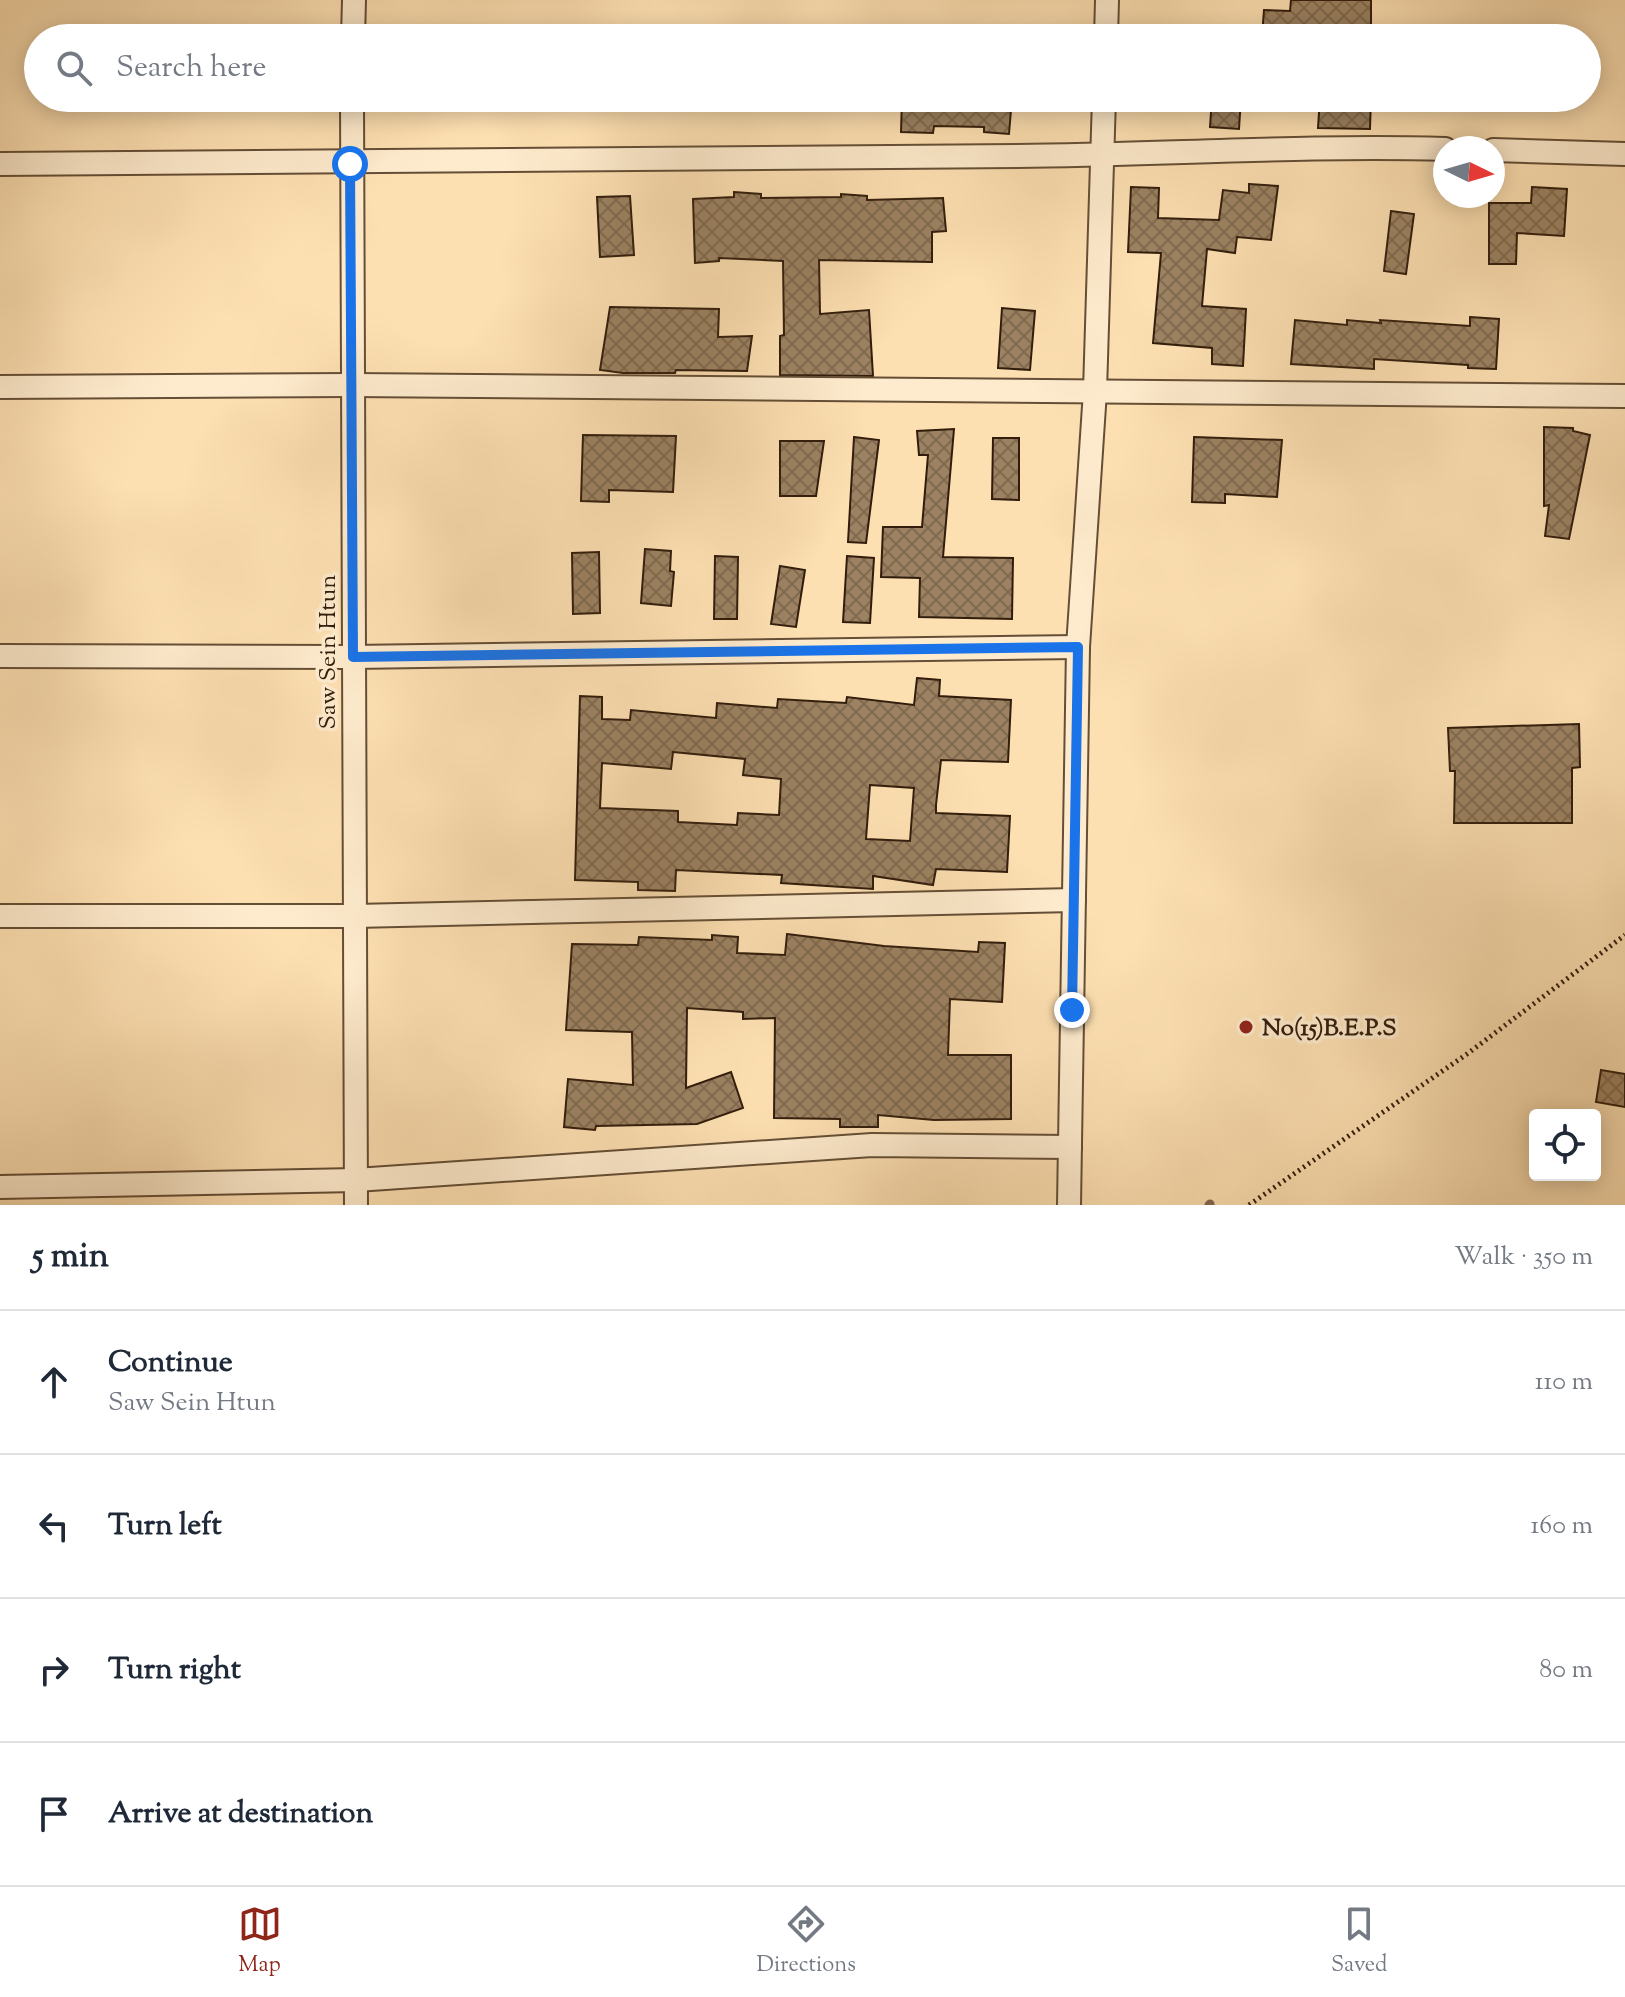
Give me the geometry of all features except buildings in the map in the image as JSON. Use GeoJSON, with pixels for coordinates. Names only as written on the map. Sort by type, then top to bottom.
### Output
{"type":"FeatureCollection","features":[{"type":"Feature","properties":{"kind":"street"},"geometry":{"type":"LineString","coordinates":[[353,24],[354,0]]}},
{"type":"Feature","properties":{"kind":"street"},"geometry":{"type":"LineString","coordinates":[[1106,24],[1107,0]]}},
{"type":"Feature","properties":{"kind":"street","name":"Saw Sein Htun"},"geometry":{"type":"LineString","coordinates":[[352,112],[356,1205]]}},
{"type":"Feature","properties":{"kind":"street"},"geometry":{"type":"LineString","coordinates":[[1069,1205],[1078,647],[1095,391],[1104,112]]}},
{"type":"Feature","properties":{"kind":"street"},"geometry":{"type":"LineString","coordinates":[[0,164],[350,164],[1102,156],[1379,147],[1433,149]]}},
{"type":"Feature","properties":{"kind":"street"},"geometry":{"type":"LineString","coordinates":[[1505,150],[1625,154]]}},
{"type":"Feature","properties":{"kind":"street"},"geometry":{"type":"LineString","coordinates":[[0,387],[351,385],[1625,396]]}},
{"type":"Feature","properties":{"kind":"street"},"geometry":{"type":"LineString","coordinates":[[0,656],[353,657],[1078,647]]}},
{"type":"Feature","properties":{"kind":"street"},"geometry":{"type":"LineString","coordinates":[[0,916],[355,916],[1074,900]]}},
{"type":"Feature","properties":{"kind":"street"},"geometry":{"type":"LineString","coordinates":[[0,1187],[356,1180],[872,1145],[1070,1147]]}},
{"type":"Feature","properties":{"kind":"path"},"geometry":{"type":"LineString","coordinates":[[1249,1205],[1467,1054],[1625,935]]}},
{"type":"Feature","properties":{"kind":"place","name":"No(15)B.E.P.S"},"geometry":{"type":"Point","coordinates":[1246,1027]}},
{"type":"Feature","properties":{"kind":"route"},"geometry":{"type":"LineString","coordinates":[[350,164],[353,657],[1078,647],[1072,1010]]}}]}
